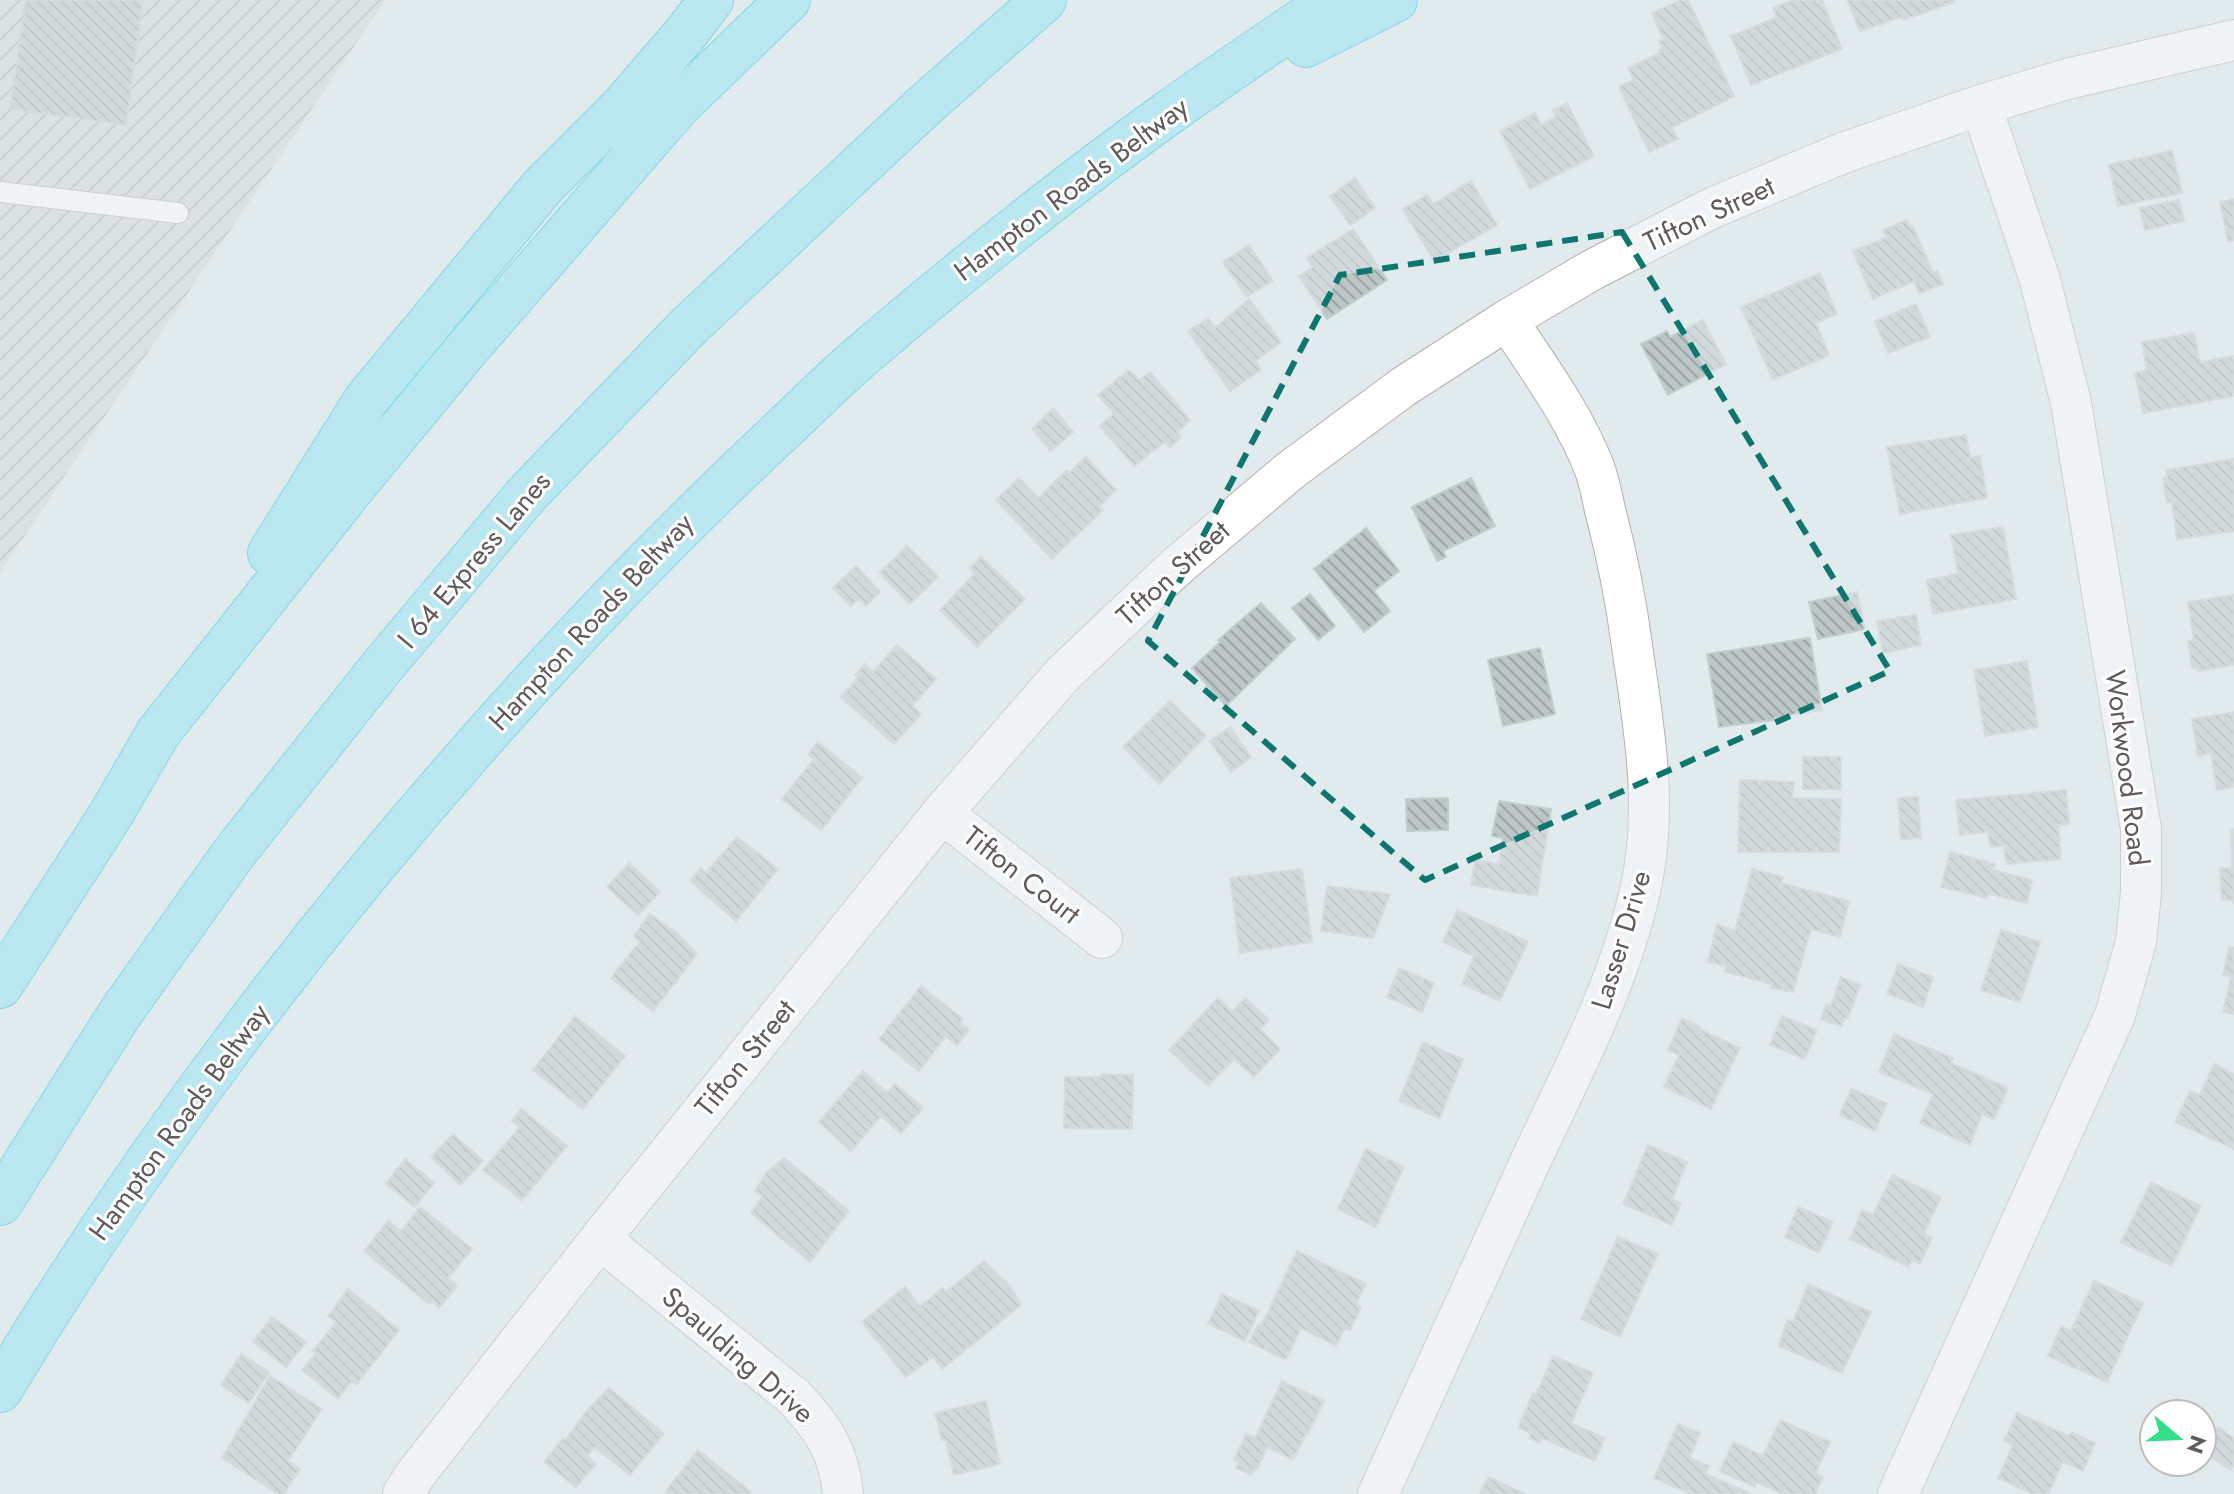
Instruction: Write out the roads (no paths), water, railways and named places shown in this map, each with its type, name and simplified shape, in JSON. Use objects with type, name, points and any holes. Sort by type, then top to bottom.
[{"type":"highway","points":[[0,986],[110,816],[158,733],[366,400],[543,186],[624,105],[711,0]]},
{"type":"highway","points":[[158,733],[466,350],[679,105],[788,0]]},
{"type":"highway","name":"I 64 Express Lanes","points":[[0,1203],[121,1012],[234,853],[381,668],[527,494],[689,326],[925,105],[1044,0]]},
{"type":"highway","name":"Hampton Roads Beltway","points":[[0,1390],[55,1298],[164,1137],[308,945],[443,780],[587,622],[706,501],[862,356],[994,246],[1164,116],[1333,0]]},
{"type":"highway","points":[[1164,116],[1395,0]]},
{"type":"street","name":"Tifton Street","points":[[403,1494],[600,1239],[942,813],[1063,674],[1175,568],[1291,470],[1403,387],[1507,320],[1592,270],[1712,208],[1843,153],[1981,105],[2067,79],[2234,40]]},
{"type":"street","name":"Workwood Road","points":[[1898,1494],[2115,1015],[2136,942],[2141,892],[2141,829],[2071,403],[2040,280],[1981,105]]},
{"type":"street","name":"Lasser Drive","points":[[1378,1494],[1614,981],[1640,891],[1648,843],[1649,770],[1631,635],[1617,555],[1595,469],[1569,416],[1507,320]]},
{"type":"street","name":"Tifton Court","points":[[942,813],[1102,938]]},
{"type":"street","name":"Spaulding Drive","points":[[600,1239],[794,1397],[818,1423],[832,1448],[841,1475],[843,1494]]},
{"type":"lane","points":[[0,192],[178,213]]}]
